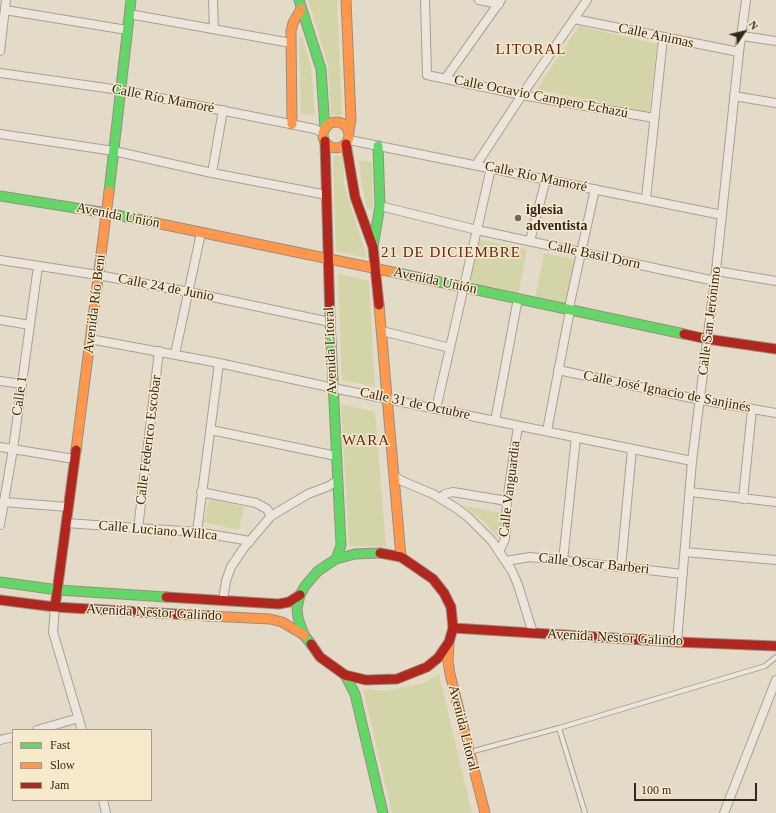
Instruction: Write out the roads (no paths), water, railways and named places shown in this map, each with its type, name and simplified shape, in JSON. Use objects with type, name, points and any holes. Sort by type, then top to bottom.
[{"type":"main road","name":"Avenida Río Beni","points":[[55,607],[114,152],[131,0]]},
{"type":"main road","points":[[346,0],[351,119],[348,138],[340,148],[335,149],[327,145],[324,135],[331,123],[335,122],[344,124],[348,138],[355,197],[373,247],[382,330],[401,557]]},
{"type":"main road","points":[[292,124],[291,31],[300,5]]},
{"type":"main road","name":"Avenida Litoral","points":[[300,5],[321,69],[327,195],[330,322],[341,545],[336,559]]},
{"type":"main road","points":[[373,247],[380,206],[378,146]]},
{"type":"main road","name":"Avenida Unión","points":[[0,196],[106,213],[518,298],[707,339],[776,349]]},
{"type":"main road","points":[[345,675],[366,680],[397,679],[427,666],[438,658],[449,642],[453,628],[453,611],[444,593],[433,579],[401,557],[380,553],[355,554],[336,559],[318,571],[305,586],[300,595],[297,608],[298,618],[304,635],[320,656],[345,675],[356,694],[383,813]]},
{"type":"main road","name":"Avenida Nestor Galindo","points":[[0,582],[58,590],[279,604],[289,602],[300,595]]},
{"type":"main road","name":"Avenida Nestor Galindo","points":[[0,600],[55,607],[270,619],[282,622],[304,635]]},
{"type":"main road","name":"Avenida Nestor Galindo","points":[[453,628],[677,642],[776,646]]},
{"type":"main road","name":"Avenida Litoral","points":[[449,642],[448,661],[450,674],[485,813]]},
{"type":"street","points":[[0,51],[6,0]]},
{"type":"street","points":[[213,0],[214,29]]},
{"type":"street","name":"Calle Octavio Campero Echazú","points":[[425,0],[427,75],[522,95],[654,118]]},
{"type":"street","points":[[479,0],[500,2]]},
{"type":"street","points":[[476,165],[587,0]]},
{"type":"street","name":"Calle San Jerónimo","points":[[677,642],[692,461],[701,400],[746,0]]},
{"type":"street","points":[[445,79],[500,2]]},
{"type":"street","points":[[5,10],[128,30]]},
{"type":"street","points":[[129,14],[291,42]]},
{"type":"street","name":"Calle Animas","points":[[574,19],[662,38],[739,52]]},
{"type":"street","points":[[742,36],[776,41]]},
{"type":"street","points":[[646,199],[662,38]]},
{"type":"street","name":"Calle Río Mamoré","points":[[0,73],[120,90],[315,129],[324,135]]},
{"type":"street","points":[[734,96],[776,103]]},
{"type":"street","points":[[212,173],[223,110]]},
{"type":"street","points":[[0,134],[114,152],[327,195]]},
{"type":"street","name":"Calle Río Mamoré","points":[[348,138],[378,146],[722,215]]},
{"type":"street","points":[[436,409],[491,168]]},
{"type":"street","points":[[530,242],[546,179]]},
{"type":"street","points":[[547,431],[570,310],[570,303],[595,189]]},
{"type":"street","name":"Calle Basil Dorn","points":[[380,206],[530,242],[714,281]]},
{"type":"street","points":[[175,354],[201,233]]},
{"type":"street","name":"Calle 24 de Junio","points":[[0,260],[98,275],[189,292],[330,322]]},
{"type":"street","name":"Calle 1","points":[[0,522],[13,449],[38,266]]},
{"type":"street","points":[[716,271],[776,281]]},
{"type":"street","points":[[495,421],[518,298]]},
{"type":"street","points":[[0,320],[30,325]]},
{"type":"street","points":[[382,330],[450,348]]},
{"type":"street","name":"Calle 31 de Octubre","points":[[90,339],[175,354],[333,388],[692,461]]},
{"type":"street","name":"Calle Federico Escobar","points":[[138,529],[159,352]]},
{"type":"street","points":[[197,532],[219,363]]},
{"type":"street","name":"Calle José Ignacio de Sanjinés","points":[[558,370],[701,400],[776,413]]},
{"type":"street","points":[[0,381],[22,384]]},
{"type":"street","points":[[743,499],[752,409]]},
{"type":"street","name":"Calle Vanguardia","points":[[499,552],[505,539],[508,500],[518,426]]},
{"type":"street","points":[[211,430],[336,456]]},
{"type":"street","points":[[563,561],[576,437]]},
{"type":"street","points":[[0,447],[74,459]]},
{"type":"street","points":[[621,567],[632,449]]},
{"type":"street","points":[[394,476],[402,482],[440,498],[468,517],[492,541],[506,561],[518,585],[533,633]]},
{"type":"street","points":[[223,600],[226,580],[231,567],[271,516],[308,494],[329,486],[338,480]]},
{"type":"street","points":[[201,492],[256,503],[267,509],[271,516]]},
{"type":"street","points":[[440,498],[445,494],[453,492],[508,500]]},
{"type":"street","points":[[690,492],[776,502]]},
{"type":"street","points":[[4,502],[68,507]]},
{"type":"street","name":"Calle Luciano Willca","points":[[66,523],[197,532],[250,541]]},
{"type":"street","points":[[685,552],[776,560]]},
{"type":"street","name":"Calle Oscar Barberi","points":[[506,561],[530,557],[683,574]]},
{"type":"street","points":[[55,607],[53,632],[82,729]]},
{"type":"street","points":[[724,813],[776,680]]},
{"type":"street","points":[[40,729],[79,718]]},
{"type":"street","points":[[0,740],[12,737]]},
{"type":"street","points":[[103,801],[106,813]]},
{"type":"lane","points":[[470,752],[559,728],[765,666],[776,657]]},
{"type":"lane","points":[[559,728],[585,813]]},
{"type":"place","name":"iglesia adventista","points":[[518,218]]},
{"type":"district","name":"LITORAL","points":[[531,50]]},
{"type":"district","name":"21 DE DICIEMBRE","points":[[451,253]]},
{"type":"district","name":"WARA","points":[[366,441]]}]
